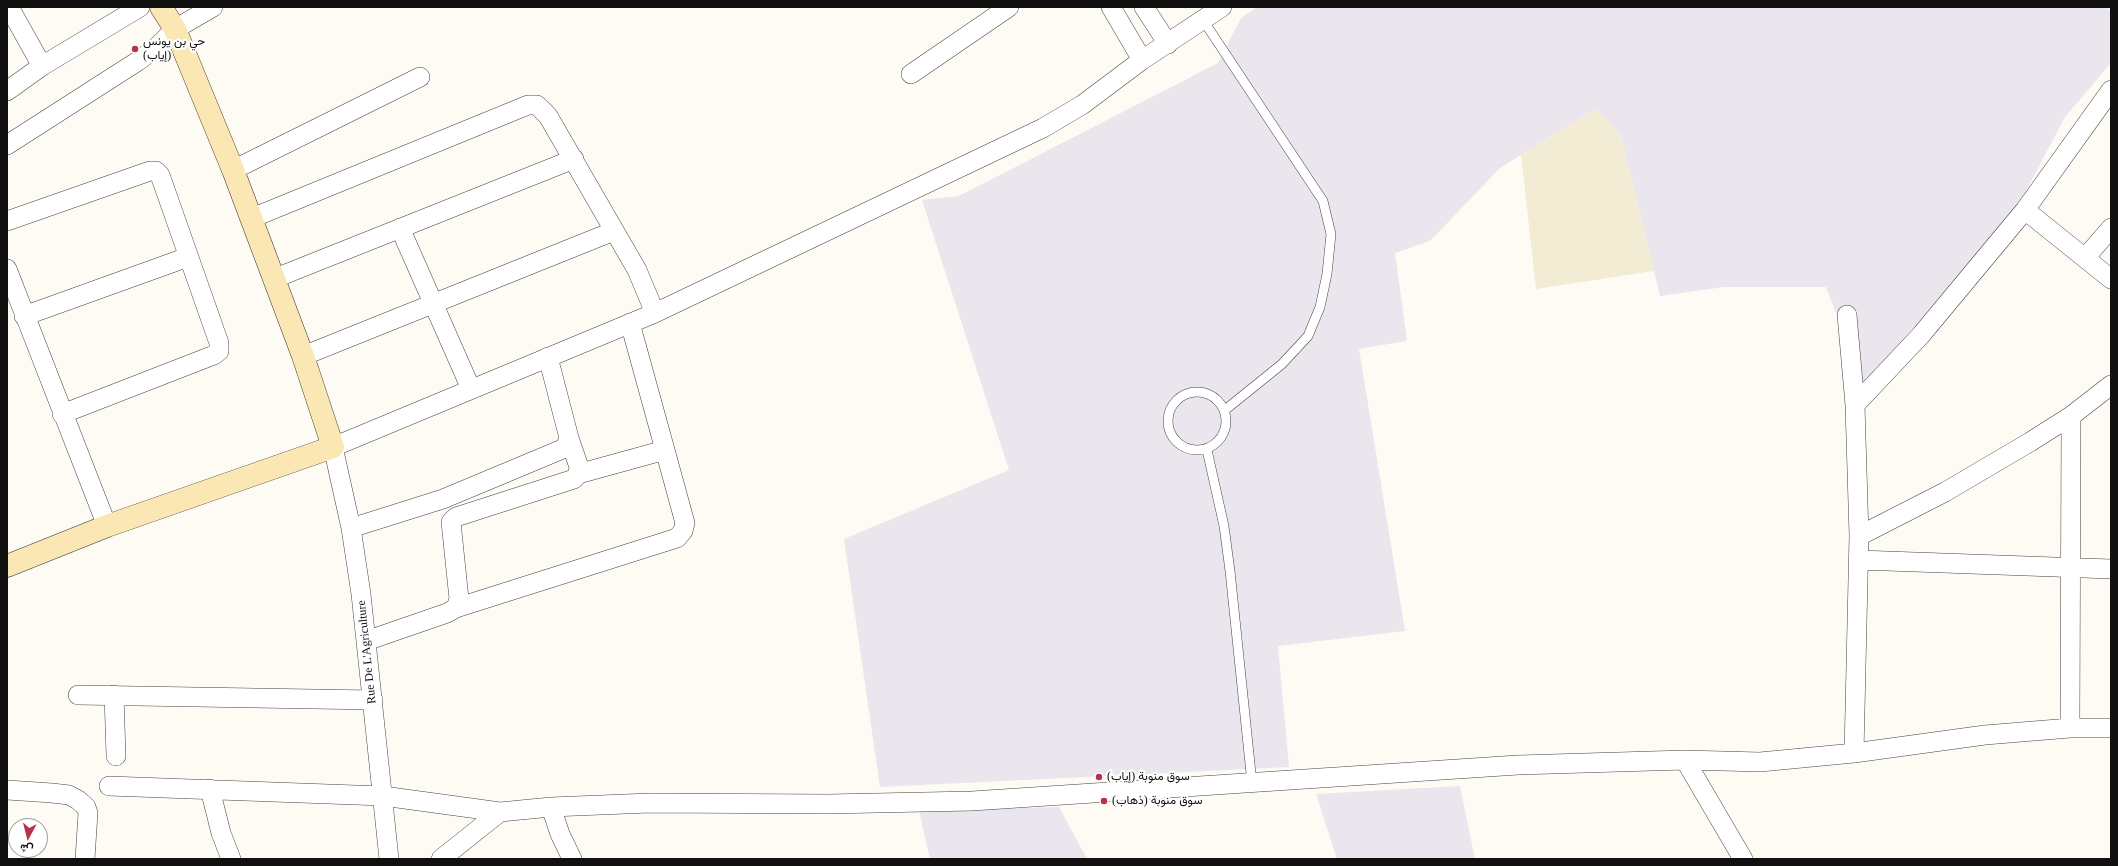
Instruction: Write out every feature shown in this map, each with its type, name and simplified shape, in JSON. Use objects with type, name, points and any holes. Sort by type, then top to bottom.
[{"type":"street","points":[[9,7],[42,66]]},
{"type":"street","points":[[7,91],[42,66],[140,7]]},
{"type":"street","points":[[8,142],[138,61],[157,47],[175,29],[213,7]]},
{"type":"street","points":[[911,74],[1009,7]]},
{"type":"street","points":[[1110,7],[1142,60]]},
{"type":"street","points":[[1144,7],[1168,44]]},
{"type":"street","points":[[7,566],[107,526],[333,447],[655,313],[1044,128],[1082,105],[1142,60],[1222,7]]},
{"type":"street","points":[[163,8],[175,29],[252,218],[273,279],[303,356],[333,447]]},
{"type":"street","points":[[233,170],[420,77]]},
{"type":"street","points":[[1855,405],[1921,335],[2025,210],[2111,90]]},
{"type":"street","points":[[252,218],[532,104],[537,105],[545,112],[574,159],[637,270],[655,313]]},
{"type":"street","points":[[273,279],[574,159]]},
{"type":"street","points":[[7,221],[150,171],[156,171],[160,174],[219,343],[219,351],[214,354],[62,414]]},
{"type":"street","points":[[2025,210],[2111,279]]},
{"type":"street","points":[[400,228],[470,389]]},
{"type":"street","points":[[2085,258],[2111,228]]},
{"type":"street","points":[[303,356],[614,231]]},
{"type":"street","points":[[24,316],[188,257]]},
{"type":"street","points":[[7,269],[62,414],[107,526]]},
{"type":"street","points":[[1847,315],[1855,405],[1859,536],[1854,753]]},
{"type":"street","points":[[366,641],[447,613],[456,608],[677,538],[683,531],[685,523],[630,323]]},
{"type":"street","points":[[451,522],[456,517],[574,479],[578,474],[579,467],[569,438],[548,357]]},
{"type":"street","points":[[1859,536],[1945,492],[2071,416],[2111,386]]},
{"type":"street","points":[[2070,728],[2071,416]]},
{"type":"street","points":[[351,528],[443,499],[557,452],[564,448],[569,438]]},
{"type":"street","name":"Rue De L'Agriculture","points":[[333,447],[351,528],[373,700],[389,859]]},
{"type":"street","points":[[578,474],[665,450]]},
{"type":"street","points":[[443,499],[451,522],[459,599],[456,608]]},
{"type":"street","points":[[1859,560],[2111,569]]},
{"type":"street","points":[[78,695],[373,700]]},
{"type":"street","points":[[114,695],[116,756]]},
{"type":"street","points":[[109,786],[383,796],[500,812],[552,807],[650,803],[828,804],[972,801],[1518,765],[1685,760],[1760,762],[1854,753],[1985,735],[2070,728],[2111,728]]},
{"type":"street","points":[[1685,760],[1743,859]]},
{"type":"street","points":[[210,789],[221,833],[231,859]]},
{"type":"street","points":[[7,790],[52,792],[69,795],[86,807],[88,813],[85,859]]},
{"type":"street","points":[[552,807],[560,834],[572,859]]},
{"type":"street","points":[[441,859],[500,812]]},
{"type":"lane","points":[[1203,20],[1323,201],[1331,234],[1327,274],[1320,307],[1308,336],[1282,364],[1225,410]]},
{"type":"lane","points":[[1196,391],[1214,396],[1225,410],[1226,429],[1216,444],[1207,450],[1194,451],[1181,445],[1170,431],[1169,413],[1179,398],[1196,391]]},
{"type":"lane","points":[[1207,450],[1224,526],[1252,783]]},
{"type":"shaded area","points":[[1257,7],[2106,7],[2111,11],[2111,63],[2065,117],[2019,204],[1864,385],[1826,287],[1724,287],[1660,296],[1621,136],[1596,109],[1500,168],[1430,241],[1395,253],[1407,341],[1359,349],[1405,631],[1278,646],[1289,767],[880,787],[844,539],[1009,470],[922,200],[959,196],[1218,63],[1241,18]]},
{"type":"shaded area","points":[[1596,109],[1621,136],[1654,271],[1536,289],[1521,155]]},
{"type":"shaded area","points":[[1460,786],[1475,859],[1337,859],[1316,794]]},
{"type":"shaded area","points":[[1059,807],[1087,859],[930,859],[919,811]]},
{"type":"place","name":"حي بن يونس (إياب)","points":[[135,49]]},
{"type":"place","name":"سوق منوبة (إياب)","points":[[1099,777]]},
{"type":"place","name":"سوق منوبة (ذهاب)","points":[[1104,801]]}]
